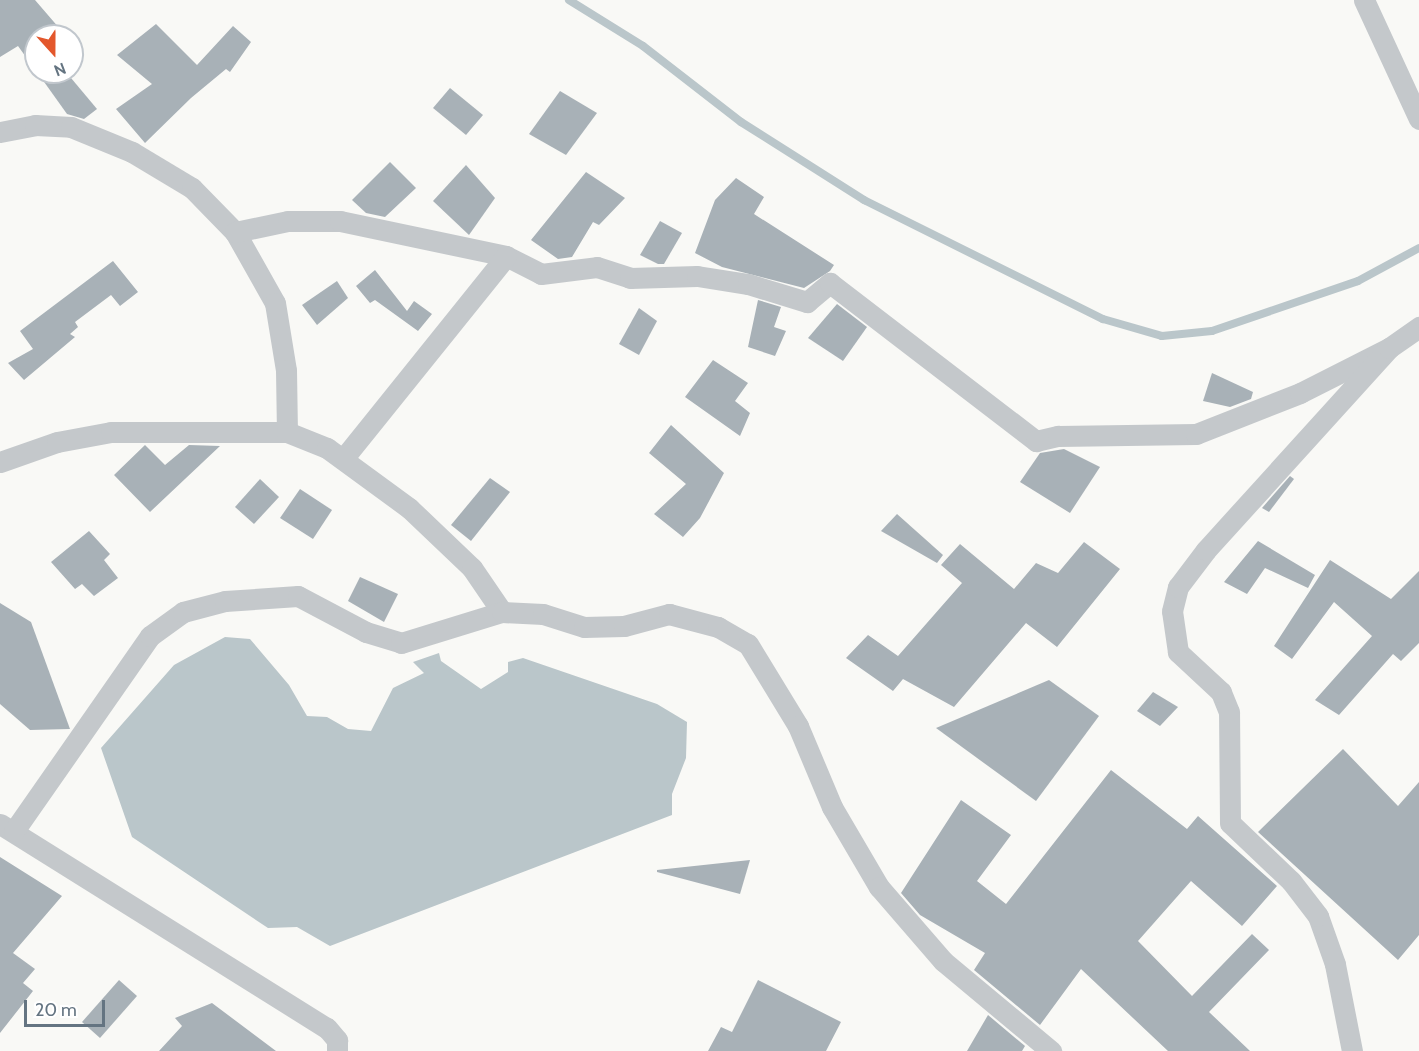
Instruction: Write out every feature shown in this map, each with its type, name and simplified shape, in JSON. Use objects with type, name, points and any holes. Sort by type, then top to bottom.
[{"type":"street","points":[[1364,0],[1419,119]]},
{"type":"street","points":[[0,132],[35,125],[71,127],[132,152],[192,188],[236,232],[275,303],[286,370],[287,432]]},
{"type":"street","points":[[236,232],[288,221],[340,221],[506,256],[541,274],[597,267],[630,278],[698,276],[807,302],[830,283],[1036,441],[1058,436],[1196,434],[1300,393],[1389,348],[1419,327]]},
{"type":"street","points":[[343,459],[506,256]]},
{"type":"street","points":[[1352,1051],[1335,964],[1318,916],[1291,881],[1230,823],[1229,711],[1221,692],[1178,652],[1172,611],[1178,587],[1206,550],[1389,348]]},
{"type":"street","points":[[0,462],[57,442],[111,432],[287,432],[343,459],[446,540],[472,568],[502,612]]},
{"type":"street","points":[[337,1051],[336,1040],[327,1028],[7,827],[150,636],[183,612],[225,601],[298,596],[366,632],[401,643],[502,612],[543,614],[584,627],[624,626],[669,614],[718,627],[748,644],[798,726],[832,807],[879,887],[943,961],[1051,1051]]},
{"type":"shaded area","points":[[225,637],[250,639],[289,685],[307,716],[327,717],[348,729],[371,731],[393,688],[424,673],[413,662],[439,653],[441,661],[481,689],[508,672],[508,662],[523,658],[657,704],[687,722],[686,758],[672,794],[672,815],[330,946],[297,927],[268,928],[132,837],[101,748],[174,665]]},
{"type":"building","points":[[0,0],[35,0],[56,24],[24,24],[24,54],[18,46],[0,57]]},
{"type":"building","points":[[156,24],[197,65],[233,26],[251,42],[230,72],[226,69],[191,98],[145,143],[116,109],[152,84],[117,55]]},
{"type":"building","points":[[46,84],[76,84],[97,109],[84,119],[67,114]]},
{"type":"building","points":[[450,88],[483,115],[466,135],[433,108]]},
{"type":"building","points":[[560,91],[597,113],[566,155],[529,134]]},
{"type":"building","points":[[390,162],[416,188],[385,217],[366,213],[352,200]]},
{"type":"building","points":[[466,165],[495,198],[469,235],[433,201]]},
{"type":"building","points":[[586,172],[625,198],[599,225],[593,222],[572,257],[558,259],[531,240]]},
{"type":"building","points":[[736,178],[764,197],[754,214],[834,265],[830,271],[804,288],[722,267],[695,253],[715,200]]},
{"type":"building","points":[[660,221],[682,233],[664,264],[658,264],[640,255]]},
{"type":"building","points":[[113,261],[138,292],[120,306],[111,295],[75,322],[78,327],[70,334],[75,337],[24,380],[8,363],[33,349],[20,331]]},
{"type":"building","points":[[375,270],[407,311],[414,301],[432,314],[418,331],[375,300],[370,303],[356,286]]},
{"type":"building","points":[[337,281],[348,298],[317,325],[302,305]]},
{"type":"building","points":[[758,300],[781,307],[774,327],[786,331],[775,356],[748,347]]},
{"type":"building","points":[[837,304],[867,327],[843,361],[808,338]]},
{"type":"building","points":[[639,308],[657,321],[639,355],[619,344]]},
{"type":"building","points":[[713,360],[748,383],[735,401],[750,413],[740,436],[685,397]]},
{"type":"building","points":[[1212,373],[1253,392],[1251,399],[1230,407],[1203,401]]},
{"type":"building","points":[[671,425],[724,473],[700,518],[683,537],[654,514],[686,484],[649,453]]},
{"type":"building","points":[[145,445],[165,465],[189,445],[220,446],[150,512],[114,475]]},
{"type":"building","points":[[1064,449],[1100,467],[1070,513],[1020,482],[1040,453]]},
{"type":"building","points":[[1290,476],[1294,479],[1269,512],[1262,508]]},
{"type":"building","points":[[490,478],[510,492],[471,541],[451,525]]},
{"type":"building","points":[[260,479],[279,497],[254,524],[235,507]]},
{"type":"building","points":[[300,489],[332,510],[313,539],[280,518]]},
{"type":"building","points":[[897,514],[943,555],[937,563],[881,531]]},
{"type":"building","points":[[89,531],[110,554],[104,560],[118,578],[94,596],[82,584],[75,589],[51,562]]},
{"type":"building","points":[[1258,541],[1315,575],[1308,588],[1265,568],[1247,594],[1224,582]]},
{"type":"building","points":[[1084,542],[1120,569],[1057,647],[1026,623],[954,707],[903,679],[893,691],[846,658],[868,635],[898,656],[962,583],[941,565],[960,544],[1014,589],[1036,563],[1058,573]]},
{"type":"building","points":[[1330,560],[1391,599],[1419,571],[1419,643],[1401,661],[1393,654],[1339,715],[1315,700],[1372,636],[1334,602],[1292,659],[1274,646]]},
{"type":"building","points":[[360,577],[398,594],[384,622],[348,601]]},
{"type":"building","points":[[0,603],[31,622],[70,729],[30,730],[0,704]]},
{"type":"building","points":[[1049,680],[1099,716],[1036,801],[936,728]]},
{"type":"building","points":[[1153,692],[1178,707],[1160,726],[1137,711]]},
{"type":"building","points":[[1343,749],[1398,806],[1419,782],[1419,935],[1398,960],[1258,832]]},
{"type":"building","points":[[1111,770],[1187,829],[1198,816],[1277,886],[1242,926],[1191,881],[1138,941],[1192,996],[1252,934],[1269,950],[1209,1012],[1250,1051],[1168,1051],[1081,969],[1040,1025],[974,970],[985,953],[920,915],[901,893],[961,800],[1011,835],[977,881],[1006,904]]},
{"type":"building","points":[[0,857],[62,896],[13,953],[35,969],[23,983],[33,991],[0,1033]]},
{"type":"building","points":[[750,860],[740,894],[657,872],[657,870]]},
{"type":"building","points":[[119,980],[137,996],[100,1038],[82,1022]]},
{"type":"building","points":[[758,980],[841,1022],[826,1051],[708,1051],[721,1027],[732,1032]]},
{"type":"building","points":[[212,1003],[276,1051],[159,1051],[182,1026],[175,1018]]},
{"type":"building","points":[[988,1015],[1025,1046],[1022,1051],[967,1051]]},
{"type":"waterway","points":[[569,0],[643,46],[741,122],[864,200],[1103,319],[1162,336],[1212,331],[1358,281],[1419,248]]}]
